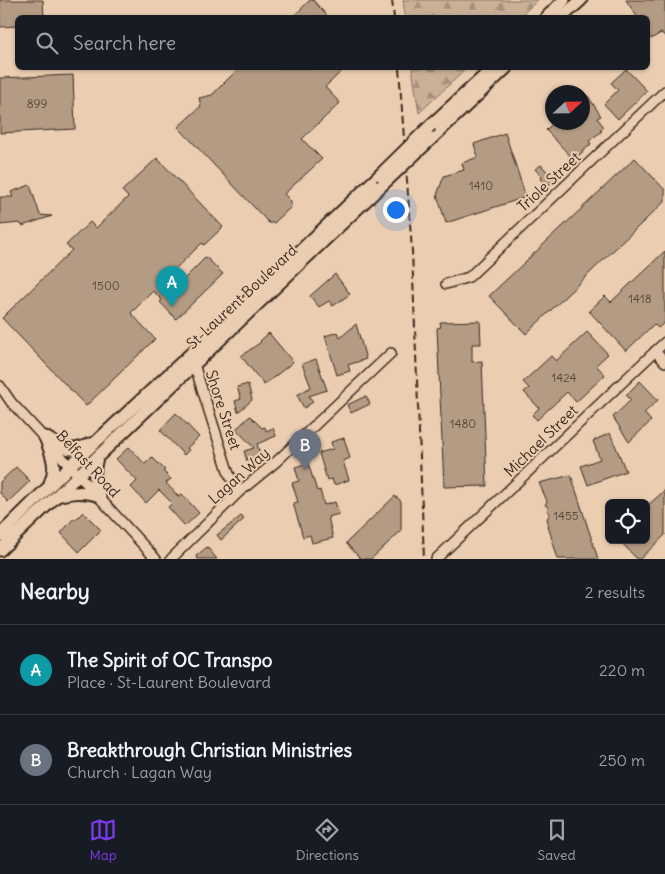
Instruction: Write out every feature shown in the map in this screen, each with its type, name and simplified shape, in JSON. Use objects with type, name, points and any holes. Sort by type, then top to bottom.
[{"type":"main road","points":[[549,15],[564,0]]},
{"type":"main road","points":[[564,15],[581,0]]},
{"type":"main road","name":"St-Laurent Boulevard","points":[[0,550],[194,364],[380,180],[431,125],[491,70]]},
{"type":"main road","name":"St-Laurent Boulevard","points":[[0,535],[71,465],[238,310],[380,180],[432,138],[504,70]]},
{"type":"main road","points":[[45,437],[63,448],[72,450],[99,440]]},
{"type":"main road","points":[[45,437],[55,467],[54,476],[48,487]]},
{"type":"main road","points":[[97,456],[94,473],[100,496]]},
{"type":"main road","points":[[55,497],[78,492],[89,492],[100,496]]},
{"type":"street","name":"Triole Street","points":[[446,284],[469,277],[665,91]]},
{"type":"street","name":"Michael Street","points":[[436,559],[665,342]]},
{"type":"street","points":[[655,352],[665,362]]},
{"type":"street","name":"Lagan Way","points":[[171,559],[239,492],[277,461],[391,353]]},
{"type":"street","name":"Shore Street","points":[[194,364],[229,474],[239,492]]},
{"type":"street","name":"Belfast Road","points":[[0,386],[11,402],[100,496],[156,559]]},
{"type":"green space","points":[[403,0],[538,0],[521,15],[405,15]]},
{"type":"green space","points":[[412,70],[465,70],[419,113]]},
{"type":"building","points":[[0,0],[43,0],[44,15],[15,15],[15,26],[0,27]]},
{"type":"building","points":[[310,0],[313,0],[326,15],[295,15]]},
{"type":"building","points":[[626,0],[665,0],[665,36],[661,33],[651,39],[650,15],[636,15]]},
{"type":"building","points":[[237,70],[343,70],[325,87],[340,103],[302,139],[322,159],[284,194],[291,201],[291,207],[274,223],[269,223],[178,127],[201,106],[199,98],[212,95]]},
{"type":"building","points":[[627,70],[647,91],[618,119],[604,104],[618,90],[611,83]]},
{"type":"building","points":[[73,75],[75,129],[0,133],[0,78]]},
{"type":"building","points":[[590,99],[601,116],[597,118],[604,127],[600,130],[602,131],[589,141],[591,144],[574,160],[546,130],[590,130]]},
{"type":"building","points":[[505,133],[526,197],[446,223],[437,195],[444,176],[464,170],[462,163],[478,157],[474,144]]},
{"type":"building","points":[[157,158],[223,227],[204,245],[202,243],[173,271],[182,281],[206,257],[223,274],[176,319],[160,302],[162,300],[153,291],[131,313],[155,339],[86,406],[2,318],[72,250],[66,245],[90,222],[96,228],[128,197],[122,191]]},
{"type":"building","points":[[635,158],[665,190],[665,201],[526,334],[489,296]]},
{"type":"building","points":[[541,165],[555,180],[548,186],[540,179],[542,177],[535,169]]},
{"type":"building","points":[[30,185],[40,215],[52,216],[22,226],[20,223],[0,225],[0,197],[13,197],[11,192]]},
{"type":"building","points":[[665,251],[665,322],[658,328],[654,324],[626,351],[589,311],[605,296],[611,302]]},
{"type":"building","points":[[335,274],[350,294],[333,306],[329,301],[319,307],[310,296]]},
{"type":"building","points":[[480,321],[481,344],[472,344],[472,362],[482,361],[487,486],[444,487],[437,328],[441,327],[440,322]]},
{"type":"building","points":[[356,324],[366,359],[348,365],[350,371],[337,375],[325,336],[338,332],[340,338]]},
{"type":"building","points":[[587,332],[608,354],[596,365],[605,375],[576,402],[567,392],[537,420],[532,415],[539,408],[524,392],[529,388],[523,382],[551,356],[556,361]]},
{"type":"building","points":[[269,333],[293,362],[264,385],[241,356],[261,342]]},
{"type":"building","points":[[316,359],[327,390],[309,396],[313,402],[304,408],[297,395],[311,387],[302,364]]},
{"type":"building","points":[[640,381],[658,400],[644,413],[651,421],[629,442],[613,417],[631,400],[626,395]]},
{"type":"building","points":[[248,384],[252,400],[238,412],[235,401],[241,399],[237,387]]},
{"type":"building","points":[[366,396],[370,404],[351,413],[347,405]]},
{"type":"building","points":[[176,413],[199,437],[187,448],[189,450],[184,455],[160,430]]},
{"type":"building","points":[[250,416],[262,428],[265,427],[266,431],[273,428],[276,436],[257,444],[261,457],[247,461],[244,451],[254,448],[236,429]]},
{"type":"building","points":[[610,433],[626,471],[588,485],[581,466],[600,459],[593,441]]},
{"type":"building","points":[[344,438],[350,458],[343,461],[349,480],[334,485],[332,479],[327,480],[319,453],[333,449],[331,442]]},
{"type":"building","points":[[129,447],[145,464],[152,457],[171,479],[166,483],[179,497],[182,494],[199,513],[185,526],[168,507],[172,503],[159,490],[146,503],[131,487],[137,481],[116,459]]},
{"type":"building","points":[[308,463],[317,491],[320,490],[324,505],[335,502],[339,514],[328,517],[333,538],[312,543],[310,535],[303,537],[293,503],[298,502],[292,483],[299,481],[295,467]]},
{"type":"building","points":[[16,467],[30,481],[8,502],[0,493],[0,482]]},
{"type":"building","points":[[571,475],[598,559],[558,559],[548,526],[547,519],[550,513],[545,505],[547,501],[539,483]]},
{"type":"building","points":[[665,490],[665,535],[640,559],[637,559],[623,544],[650,544],[650,503]]},
{"type":"building","points":[[395,496],[401,501],[401,531],[371,559],[361,559],[346,543]]},
{"type":"building","points":[[83,512],[101,530],[79,552],[61,533],[74,518],[75,520]]},
{"type":"building","points":[[241,516],[244,519],[221,540],[217,535]]},
{"type":"building","points":[[207,547],[217,559],[198,559],[196,556]]},
{"type":"railway","points":[[392,0],[394,15]]},
{"type":"railway","points":[[399,70],[412,251],[424,559]]},
{"type":"place","name":"The Spirit of OC Transpo","points":[[172,307]]},
{"type":"place","name":"Breakthrough Christian Ministries","points":[[305,470]]}]
